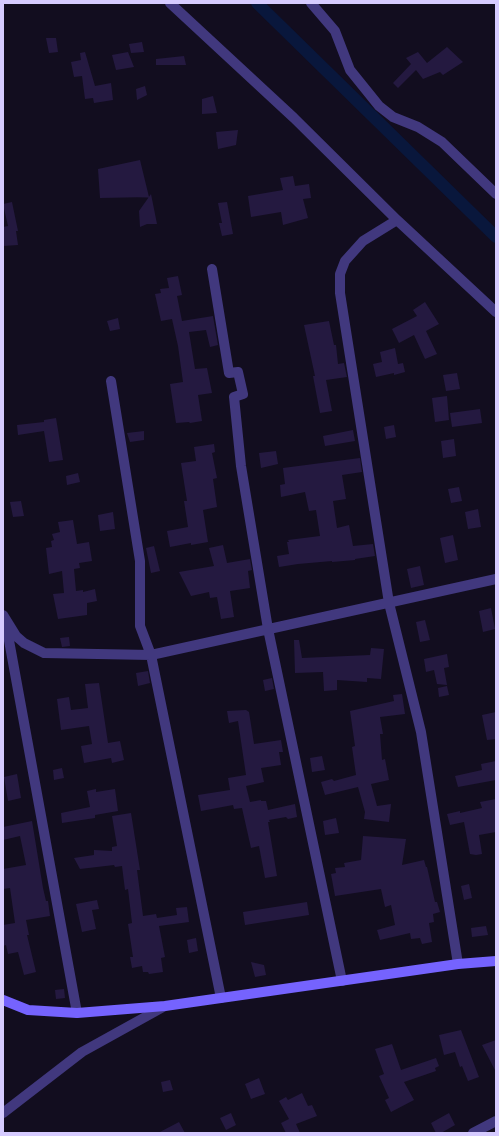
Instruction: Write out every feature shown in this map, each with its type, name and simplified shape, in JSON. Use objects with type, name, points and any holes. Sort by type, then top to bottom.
[{"type":"main road","points":[[3,1000],[28,1010],[77,1013],[165,1006],[458,964],[496,961]]},
{"type":"street","points":[[170,3],[294,118],[397,220],[496,312]]},
{"type":"street","points":[[311,3],[335,31],[350,70],[379,106],[393,117],[418,127],[442,142],[496,194]]},
{"type":"street","points":[[397,220],[363,241],[345,261],[340,274],[340,293],[389,603],[421,732],[458,964]]},
{"type":"street","points":[[212,268],[229,373],[238,372],[243,394],[234,397],[241,466],[268,629],[342,981]]},
{"type":"street","points":[[111,381],[140,561],[140,626],[151,655],[221,998]]},
{"type":"street","points":[[4,617],[16,636],[24,643],[44,653],[151,655],[496,580]]},
{"type":"street","points":[[4,617],[77,1013]]},
{"type":"street","points":[[3,1113],[82,1052],[165,1006]]},
{"type":"street","points":[[473,1133],[496,1121]]},
{"type":"building","points":[[46,38],[56,38],[58,52],[49,53]]},
{"type":"building","points":[[142,42],[144,52],[131,53],[129,44]]},
{"type":"building","points":[[447,47],[463,62],[443,75],[440,72],[423,79],[416,70],[398,88],[393,83],[411,64],[406,58],[418,52],[427,63]]},
{"type":"building","points":[[85,52],[95,86],[111,83],[113,100],[94,103],[93,98],[85,99],[82,76],[74,77],[71,62],[81,60],[80,53]]},
{"type":"building","points":[[128,52],[134,67],[116,70],[112,55]]},
{"type":"building","points":[[184,56],[186,65],[156,65],[156,59]]},
{"type":"building","points":[[145,86],[147,95],[137,100],[136,89]]},
{"type":"building","points":[[213,96],[217,113],[202,114],[202,99]]},
{"type":"building","points":[[238,130],[236,145],[218,149],[216,132]]},
{"type":"building","points":[[140,160],[149,197],[100,198],[98,169]]},
{"type":"building","points":[[293,176],[295,186],[309,184],[311,198],[303,199],[308,218],[283,225],[281,212],[251,217],[248,196],[283,190],[280,178]]},
{"type":"building","points":[[151,194],[157,224],[147,224],[140,227],[139,211]]},
{"type":"building","points":[[12,202],[18,231],[16,231],[18,245],[3,246],[3,227],[8,226],[3,204]]},
{"type":"building","points":[[227,202],[233,234],[222,236],[219,223],[222,223],[218,203]]},
{"type":"building","points":[[178,276],[182,295],[177,296],[182,321],[213,316],[218,345],[210,347],[206,330],[189,332],[195,369],[207,368],[212,393],[198,395],[202,421],[190,423],[176,423],[170,384],[183,382],[178,346],[172,319],[161,321],[155,294],[161,293],[160,289],[169,288],[167,278]]},
{"type":"building","points":[[425,302],[439,324],[426,331],[437,354],[425,359],[414,335],[399,343],[392,329],[417,316],[413,310]]},
{"type":"building","points":[[118,318],[120,329],[110,331],[107,321]]},
{"type":"building","points":[[329,321],[334,345],[336,345],[338,364],[344,363],[347,377],[326,380],[332,411],[320,413],[313,376],[315,376],[304,325]]},
{"type":"building","points":[[395,348],[398,364],[403,363],[405,372],[376,377],[373,364],[382,362],[380,352]]},
{"type":"building","points":[[457,373],[460,389],[446,391],[443,375]]},
{"type":"building","points":[[447,396],[449,420],[435,422],[432,398]]},
{"type":"building","points":[[480,409],[482,423],[452,427],[450,413]]},
{"type":"building","points":[[56,418],[63,460],[49,462],[44,431],[18,435],[17,425],[44,422],[44,420]]},
{"type":"building","points":[[394,425],[396,437],[386,439],[384,427]]},
{"type":"building","points":[[353,430],[355,441],[325,446],[323,436]]},
{"type":"building","points":[[144,431],[144,440],[130,442],[127,433]]},
{"type":"building","points":[[454,439],[456,456],[443,458],[441,441]]},
{"type":"building","points":[[214,444],[215,452],[212,453],[217,478],[213,479],[217,507],[203,510],[208,542],[191,545],[191,543],[170,547],[167,531],[188,527],[184,501],[187,501],[181,463],[196,461],[194,447]]},
{"type":"building","points":[[276,451],[278,464],[261,468],[259,453]]},
{"type":"building","points":[[360,458],[362,472],[342,475],[346,499],[333,501],[337,528],[349,525],[353,546],[373,544],[375,556],[355,560],[298,564],[279,567],[277,556],[289,554],[288,540],[320,536],[316,510],[309,511],[305,492],[281,497],[280,485],[285,484],[283,468]]},
{"type":"building","points":[[78,473],[80,482],[67,485],[66,476]]},
{"type":"building","points":[[459,487],[462,501],[451,503],[448,489]]},
{"type":"building","points":[[21,501],[24,516],[13,517],[10,502]]},
{"type":"building","points":[[478,509],[481,527],[468,529],[465,512]]},
{"type":"building","points":[[113,512],[115,529],[100,531],[98,515]]},
{"type":"building","points":[[73,520],[77,544],[89,542],[92,561],[79,563],[80,568],[74,569],[76,591],[83,590],[83,592],[95,589],[97,601],[87,603],[87,615],[58,619],[53,594],[64,593],[62,571],[49,574],[46,548],[52,547],[51,541],[54,540],[52,534],[60,532],[58,522]]},
{"type":"building","points":[[453,535],[458,560],[445,563],[440,538]]},
{"type":"building","points":[[223,545],[227,563],[250,559],[252,570],[248,571],[250,588],[230,591],[234,617],[221,619],[217,597],[210,598],[209,592],[191,596],[179,572],[214,566],[209,548]]},
{"type":"building","points":[[154,546],[160,571],[151,573],[146,548]]},
{"type":"building","points":[[420,566],[424,585],[411,588],[407,569]]},
{"type":"building","points":[[491,608],[495,629],[483,632],[479,611]]},
{"type":"building","points":[[425,620],[430,640],[420,642],[416,622]]},
{"type":"building","points":[[69,637],[70,646],[62,647],[60,638]]},
{"type":"building","points":[[294,640],[299,640],[302,658],[370,655],[371,648],[384,649],[381,679],[367,678],[367,682],[337,680],[337,690],[324,691],[323,672],[295,673]]},
{"type":"building","points":[[447,654],[449,667],[444,668],[447,685],[437,684],[434,670],[426,672],[424,659]]},
{"type":"building","points":[[148,671],[150,683],[138,686],[136,673]]},
{"type":"building","points":[[272,678],[274,689],[265,691],[263,680]]},
{"type":"building","points":[[99,683],[108,743],[120,741],[124,760],[112,763],[111,758],[84,763],[81,746],[92,744],[89,726],[61,730],[57,699],[69,697],[71,710],[88,708],[85,684]]},
{"type":"building","points":[[447,686],[449,695],[439,697],[438,688]]},
{"type":"building","points":[[402,694],[405,714],[380,717],[383,734],[380,734],[382,760],[385,759],[389,780],[371,784],[377,806],[391,804],[389,822],[364,819],[365,812],[358,787],[325,795],[321,782],[332,779],[334,781],[356,775],[352,747],[355,746],[350,711],[394,701],[393,695]]},
{"type":"building","points":[[246,710],[249,712],[254,744],[281,740],[283,752],[279,752],[281,765],[261,768],[264,782],[246,786],[250,802],[261,800],[266,801],[268,810],[295,804],[297,817],[269,820],[270,822],[268,822],[277,876],[265,878],[259,846],[251,848],[242,808],[234,809],[233,805],[201,811],[198,795],[230,790],[228,778],[246,775],[238,721],[229,723],[227,711]]},
{"type":"building","points":[[496,712],[496,739],[487,740],[482,715]]},
{"type":"building","points":[[322,756],[325,770],[312,772],[310,758]]},
{"type":"building","points":[[496,761],[496,780],[458,787],[455,776],[482,770],[481,764]]},
{"type":"building","points":[[62,768],[64,778],[54,780],[53,770]]},
{"type":"building","points":[[17,774],[21,798],[8,801],[4,777]]},
{"type":"building","points":[[96,789],[96,792],[115,789],[118,811],[95,815],[95,818],[62,823],[61,813],[90,807],[87,791]]},
{"type":"building","points":[[496,799],[496,832],[479,835],[482,854],[470,854],[464,822],[450,825],[447,814],[460,811],[460,813],[482,808],[480,802]]},
{"type":"building","points":[[131,813],[140,870],[137,870],[143,916],[156,914],[157,918],[177,915],[176,908],[187,907],[189,922],[159,926],[165,957],[161,958],[163,972],[149,974],[148,972],[143,972],[142,966],[132,968],[130,957],[133,957],[128,924],[132,923],[128,889],[125,890],[122,866],[115,867],[114,865],[80,869],[74,858],[94,855],[94,850],[112,851],[112,847],[117,846],[112,816]]},
{"type":"building","points":[[336,818],[339,833],[325,835],[323,821]]},
{"type":"building","points":[[32,821],[43,888],[46,901],[48,901],[50,916],[26,920],[29,935],[27,935],[36,972],[24,975],[18,952],[8,954],[6,945],[3,946],[3,925],[15,923],[10,888],[3,889],[3,869],[26,865],[20,836],[3,840],[3,827]]},
{"type":"building","points":[[363,836],[406,839],[402,865],[424,860],[435,902],[437,902],[440,912],[433,914],[434,922],[429,923],[432,942],[422,944],[420,938],[411,939],[410,933],[380,940],[377,930],[395,925],[391,905],[385,907],[381,889],[335,896],[331,874],[336,873],[335,868],[345,867],[344,863],[361,860]]},
{"type":"building","points":[[469,884],[472,898],[464,900],[461,886]]},
{"type":"building","points":[[97,900],[99,909],[92,910],[96,929],[82,932],[76,904]]},
{"type":"building","points":[[307,902],[309,915],[245,925],[243,912]]},
{"type":"building","points":[[486,926],[488,935],[472,937],[471,928]]},
{"type":"building","points":[[196,938],[198,951],[189,953],[187,940]]},
{"type":"building","points":[[251,962],[264,965],[266,975],[255,977]]},
{"type":"building","points":[[64,989],[65,998],[56,999],[55,990]]},
{"type":"building","points":[[461,1030],[479,1077],[468,1081],[462,1066],[460,1067],[455,1052],[444,1055],[439,1035]]},
{"type":"building","points":[[496,1040],[496,1072],[482,1045]]},
{"type":"building","points":[[392,1044],[401,1070],[436,1058],[439,1066],[435,1068],[436,1071],[404,1082],[414,1100],[391,1112],[385,1100],[389,1098],[379,1076],[384,1074],[375,1049]]},
{"type":"building","points":[[259,1078],[265,1094],[251,1099],[245,1084]]},
{"type":"building","points":[[170,1080],[173,1090],[163,1092],[161,1082]]},
{"type":"building","points":[[302,1093],[308,1106],[312,1105],[317,1116],[296,1124],[300,1133],[286,1133],[281,1123],[289,1119],[279,1101],[286,1097],[288,1100]]},
{"type":"building","points":[[231,1113],[236,1125],[226,1130],[220,1118]]},
{"type":"building","points":[[449,1113],[455,1125],[441,1133],[436,1133],[431,1123]]},
{"type":"building","points":[[179,1122],[185,1133],[158,1133]]},
{"type":"waterway","points":[[257,3],[496,237]]}]
